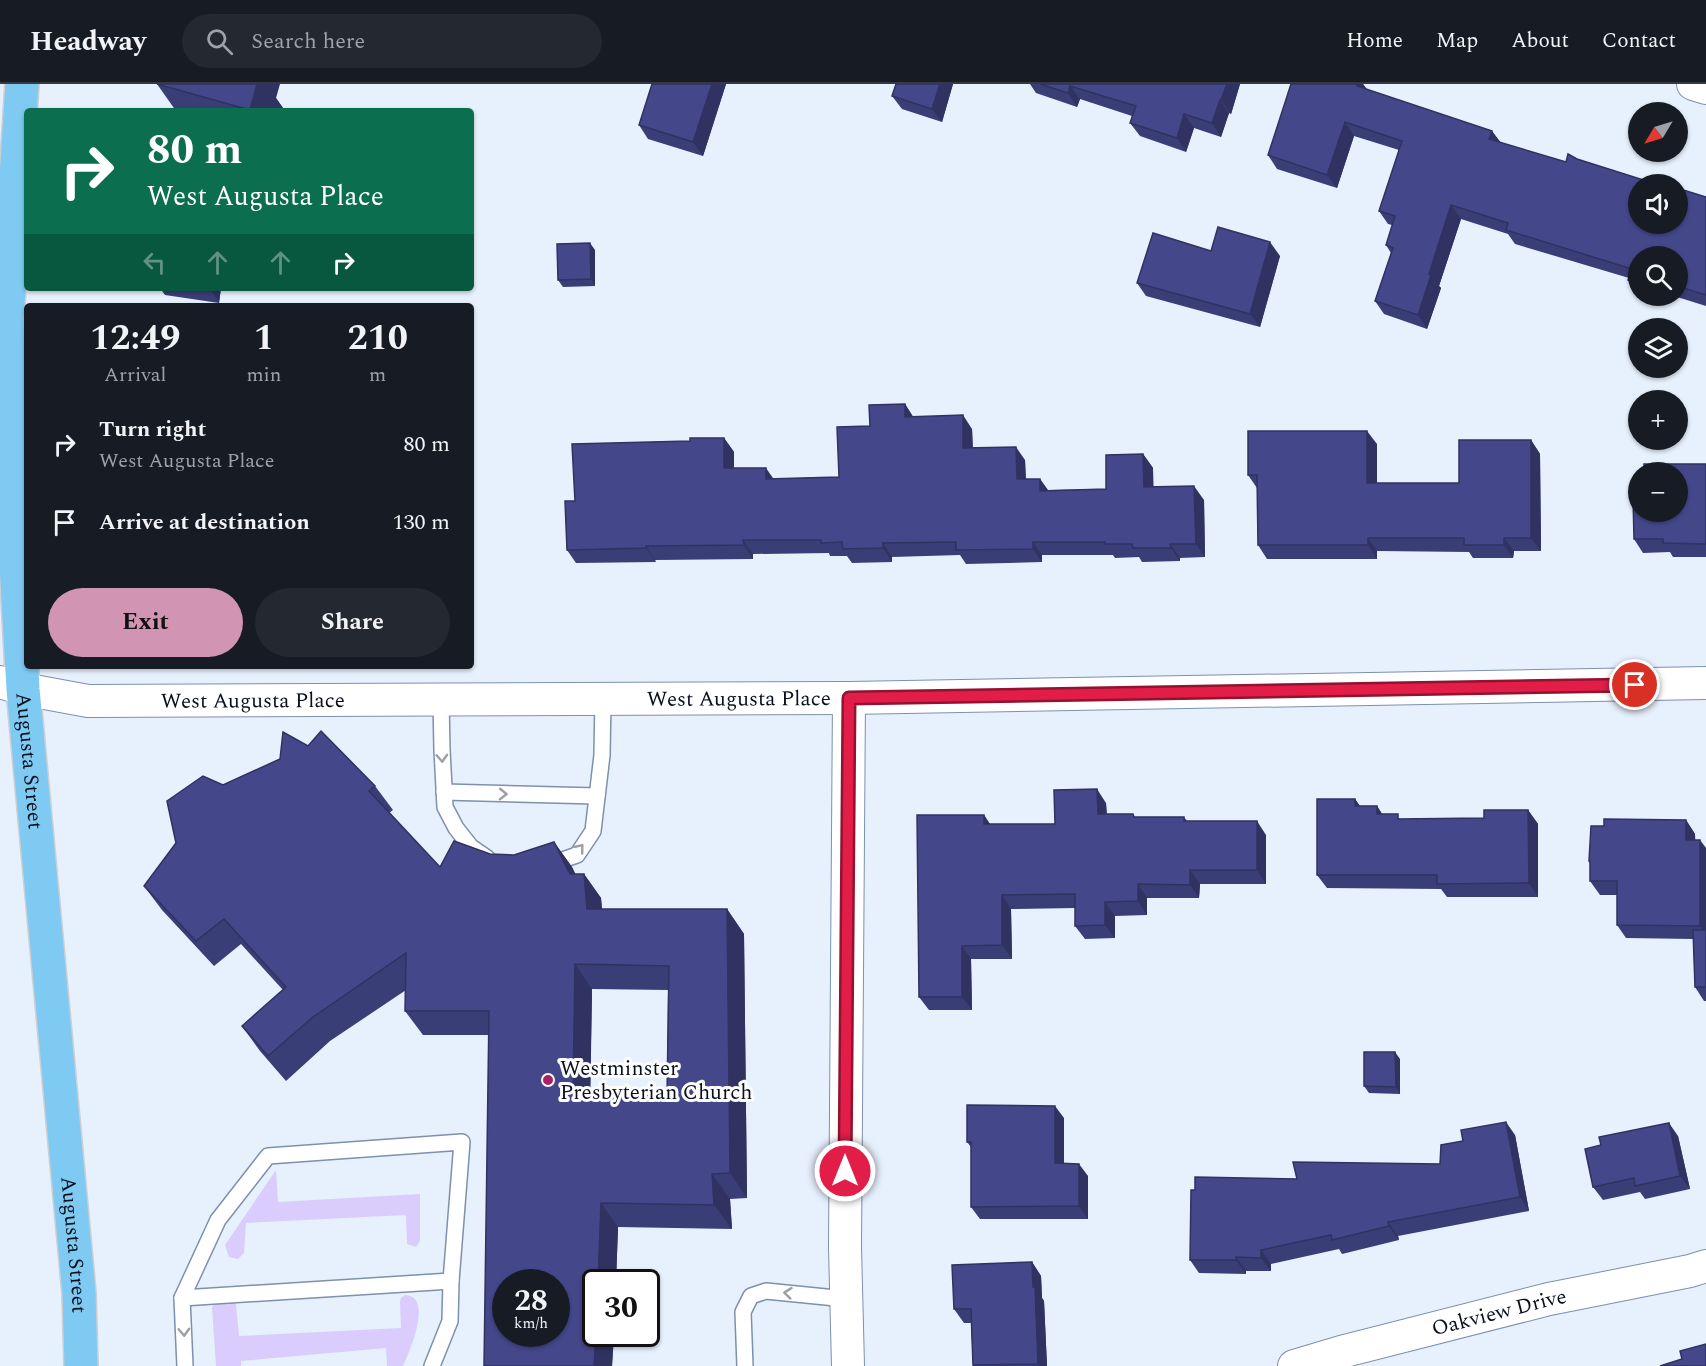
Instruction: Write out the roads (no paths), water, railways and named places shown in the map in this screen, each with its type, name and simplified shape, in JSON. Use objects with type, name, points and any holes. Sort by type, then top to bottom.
[{"type":"main road","name":"Augusta Street","points":[[22,84],[7,319],[12,686],[79,1293],[81,1366]]},
{"type":"street","points":[[1693,84],[1706,88]]},
{"type":"street","name":"West Augusta Place","points":[[12,686],[88,701],[849,698],[1706,684]]},
{"type":"street","points":[[848,1366],[845,1247],[849,698]]},
{"type":"street","name":"Oakview Drive","points":[[1294,1366],[1549,1299],[1706,1266]]},
{"type":"lane","points":[[536,866],[548,865],[577,855],[593,831],[602,755],[603,699]]},
{"type":"lane","points":[[441,700],[445,807],[456,828],[471,847],[489,859],[497,861]]},
{"type":"lane","points":[[444,792],[597,796]]},
{"type":"lane","points":[[185,1366],[182,1298],[218,1220],[268,1156],[462,1142],[450,1322],[432,1366]]},
{"type":"lane","points":[[182,1298],[451,1281]]},
{"type":"lane","points":[[746,1366],[743,1312],[751,1296],[766,1291],[846,1299]]},
{"type":"place","name":"Westminster Presbyterian Church","points":[[548,1080]]}]
